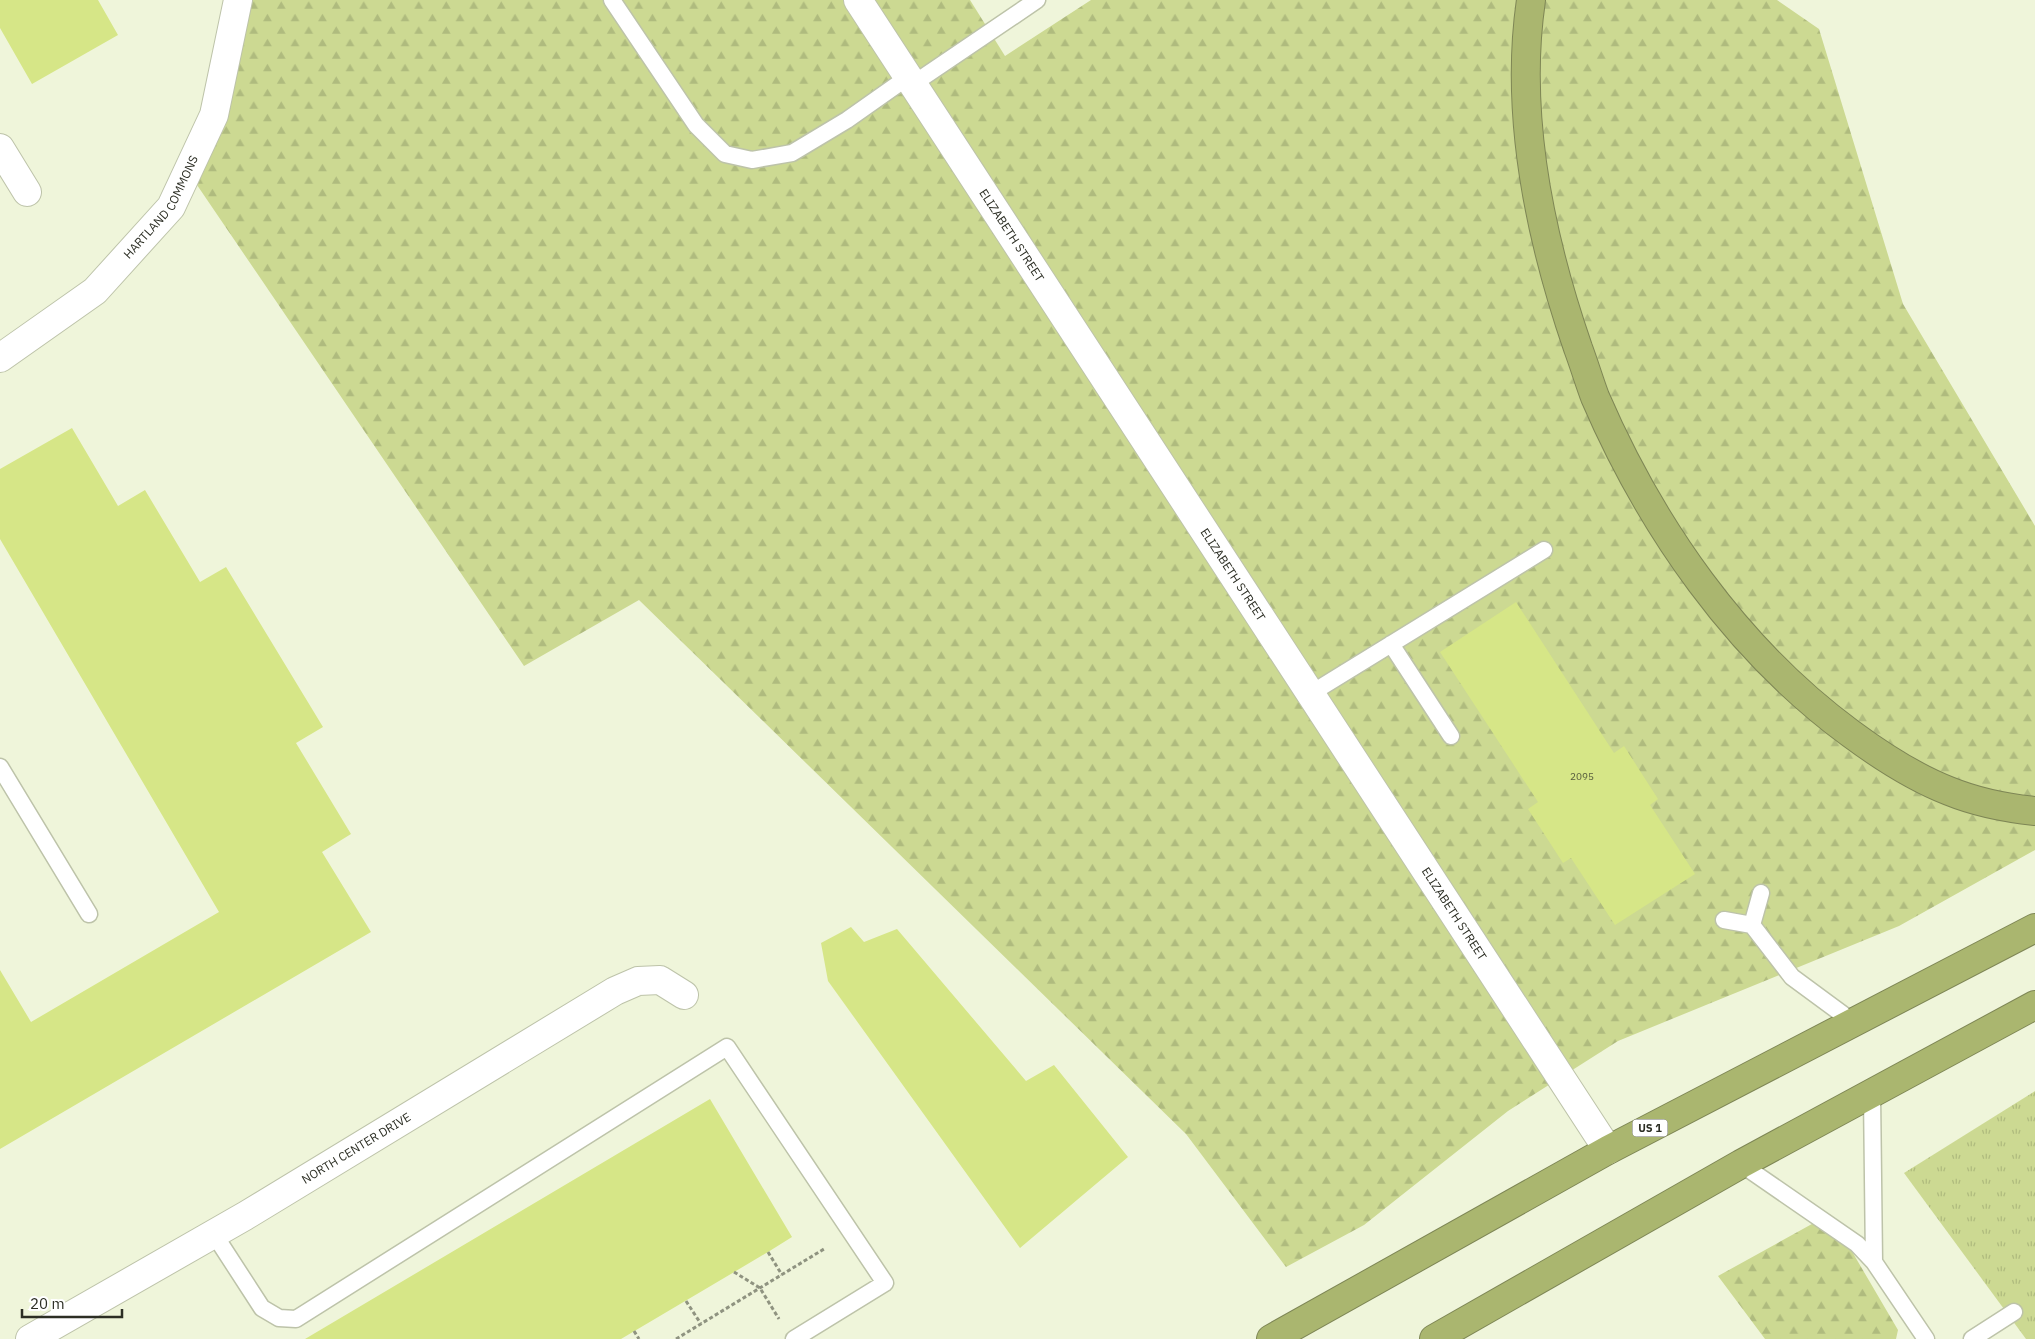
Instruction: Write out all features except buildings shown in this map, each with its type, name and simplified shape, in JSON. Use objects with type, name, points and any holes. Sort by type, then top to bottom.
[{"type":"highway","points":[[1531,0],[1526,64],[1531,152],[1555,279],[1595,396],[1634,476],[1663,526],[1699,581],[1745,638],[1804,697],[1833,720],[1897,766],[1950,792],[1983,802],[2035,811]]},
{"type":"highway","name":"US 1","points":[[1271,1339],[1608,1150],[2035,928]]},
{"type":"highway","points":[[1434,1339],[1741,1164],[2035,1005]]},
{"type":"street","name":"HARTLAND COMMONS","points":[[1,356],[95,291],[171,207],[214,115],[238,0]]},
{"type":"street","name":"ELIZABETH STREET","points":[[858,0],[1608,1150]]},
{"type":"street","points":[[0,148],[27,192]]},
{"type":"street","name":"NORTH CENTER DRIVE","points":[[30,1339],[214,1234],[615,991],[638,981],[660,980],[684,995]]},
{"type":"lane","points":[[612,0],[696,125],[725,154],[752,160],[792,153],[1037,0]]},
{"type":"lane","points":[[1310,694],[1544,550]]},
{"type":"lane","points":[[1391,644],[1451,736]]},
{"type":"lane","points":[[0,767],[89,914]]},
{"type":"lane","points":[[1752,925],[1761,893]]},
{"type":"lane","points":[[1724,920],[1752,925],[1792,976],[1853,1022]]},
{"type":"lane","points":[[214,1234],[262,1308],[279,1318],[296,1319],[727,1047],[885,1283],[794,1339]]},
{"type":"lane","points":[[1872,1094],[1874,1262]]},
{"type":"lane","points":[[1741,1164],[1857,1244],[1874,1262],[1926,1339]]},
{"type":"lane","points":[[1972,1339],[2014,1312]]},
{"type":"path","points":[[676,1339],[824,1249]]},
{"type":"path","points":[[768,1252],[782,1274]]},
{"type":"path","points":[[734,1272],[760,1288],[782,1324]]},
{"type":"path","points":[[686,1301],[701,1324]]},
{"type":"path","points":[[634,1331],[639,1339]]},
{"type":"green space","points":[[247,0],[970,0],[1005,56],[1091,0],[1777,0],[1819,29],[1903,304],[2035,526],[2035,850],[1899,926],[1618,1041],[1508,1111],[1364,1225],[1286,1267],[1186,1134],[639,600],[524,666],[197,185]]},
{"type":"green space","points":[[2035,1091],[2035,1339],[2026,1339],[1904,1173]]},
{"type":"green space","points":[[1830,1214],[1898,1330],[1896,1339],[1765,1339],[1718,1276]]}]
